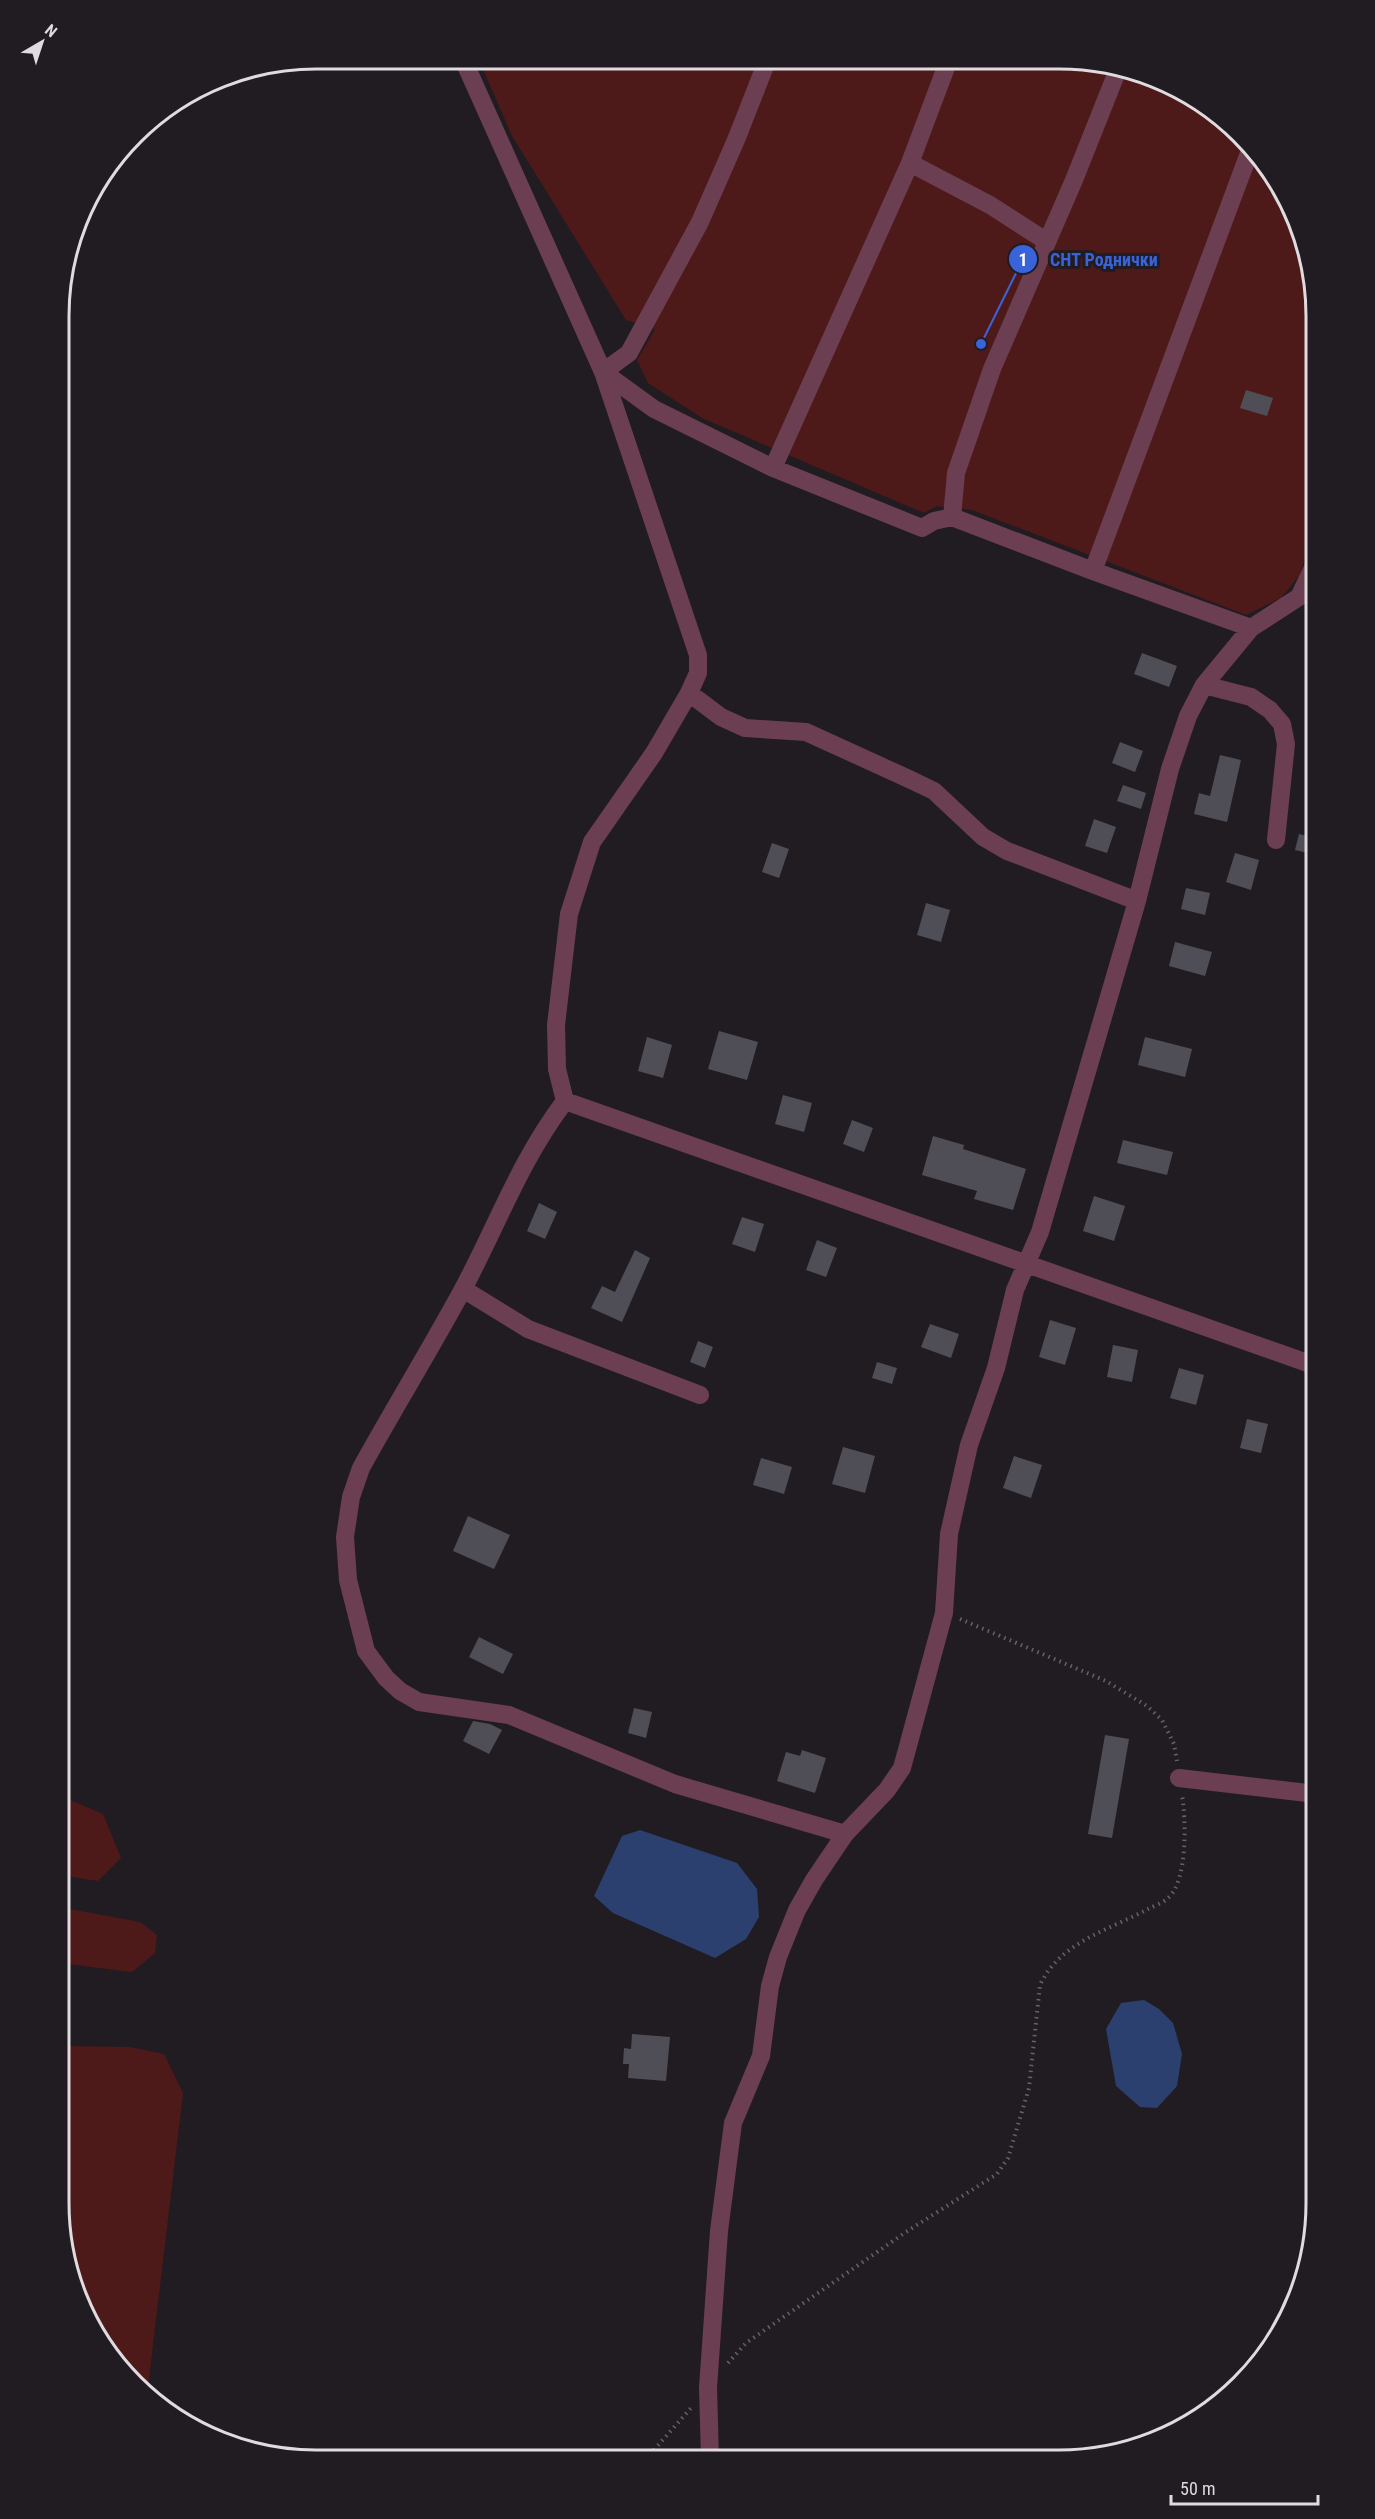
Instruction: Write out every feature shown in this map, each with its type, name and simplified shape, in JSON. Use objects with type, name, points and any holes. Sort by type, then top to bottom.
[{"type":"street","points":[[467,69],[603,372],[698,655],[698,673],[689,693],[654,753],[592,843],[569,914],[556,1025],[557,1069],[565,1101]]},
{"type":"street","points":[[603,372],[629,353],[700,222],[764,69]]},
{"type":"street","points":[[773,468],[910,163],[945,69]]},
{"type":"street","points":[[952,517],[956,473],[992,369],[1074,180],[1116,76]]},
{"type":"street","points":[[1093,571],[1248,157]]},
{"type":"street","points":[[910,163],[990,206],[1046,241]]},
{"type":"street","points":[[603,372],[654,409],[773,468],[922,528],[934,520],[952,517],[1251,628]]},
{"type":"street","points":[[710,2450],[708,2388],[719,2231],[733,2123],[761,2056],[770,1986],[778,1957],[797,1910],[814,1880],[845,1834],[887,1790],[902,1767],[944,1613],[949,1534],[969,1445],[996,1368],[1015,1290],[1040,1232],[1137,901],[1170,769],[1188,716],[1204,685],[1251,628],[1306,600]]},
{"type":"street","points":[[1204,685],[1251,697],[1270,710],[1282,724],[1286,744],[1275,840]]},
{"type":"street","points":[[689,693],[721,717],[745,728],[806,732],[909,778],[934,791],[983,837],[1007,851],[1137,901]]},
{"type":"street","points":[[565,1101],[1306,1362]]},
{"type":"street","points":[[565,1101],[541,1133],[520,1170],[463,1289],[361,1468],[351,1497],[345,1537],[348,1580],[366,1652],[386,1678],[400,1691],[419,1702],[508,1715],[675,1784],[845,1834]]},
{"type":"street","points":[[463,1289],[528,1329],[700,1395]]},
{"type":"street","points":[[1179,1778],[1306,1793]]},
{"type":"path","points":[[654,2450],[746,2343],[906,2232],[997,2174],[1008,2158],[1029,2088],[1040,1985],[1047,1971],[1079,1942],[1169,1898],[1174,1889],[1185,1854],[1186,1819],[1174,1744],[1162,1720],[1147,1706],[1106,1681],[944,1613]]},
{"type":"shaded area","points":[[483,69],[1059,69],[1091,71],[1123,77],[1182,102],[1222,130],[1245,153],[1273,193],[1298,252],[1304,284],[1306,316],[1306,555],[1299,576],[1281,598],[1246,615],[972,510],[937,506],[924,513],[702,418],[648,383],[637,360],[655,329],[626,320],[512,136]]},
{"type":"shaded area","points":[[69,1799],[103,1814],[121,1858],[98,1881],[69,1877]]},
{"type":"shaded area","points":[[69,1909],[140,1922],[157,1935],[155,1953],[132,1972],[69,1964]]},
{"type":"shaded area","points":[[69,2046],[130,2047],[164,2054],[183,2093],[148,2385],[130,2366],[102,2326],[77,2267],[71,2235],[69,2203]]},
{"type":"water","points":[[640,1830],[737,1863],[757,1889],[759,1917],[746,1939],[715,1958],[613,1913],[594,1896],[622,1836]]},
{"type":"water","points":[[1144,2000],[1159,2009],[1173,2023],[1182,2054],[1177,2086],[1157,2108],[1140,2107],[1116,2086],[1106,2029],[1121,2003]]},
{"type":"building","points":[[1246,390],[1273,398],[1267,416],[1240,408]]},
{"type":"building","points":[[1142,653],[1177,666],[1169,687],[1134,674]]},
{"type":"building","points":[[1120,742],[1143,751],[1135,772],[1112,763]]},
{"type":"building","points":[[1220,755],[1241,760],[1227,822],[1194,814],[1199,793],[1210,796]]},
{"type":"building","points":[[1123,785],[1146,793],[1141,809],[1117,801]]},
{"type":"building","points":[[1094,819],[1116,827],[1107,853],[1085,846]]},
{"type":"building","points":[[1299,834],[1306,836],[1306,853],[1295,850]]},
{"type":"building","points":[[772,843],[789,849],[779,878],[762,872]]},
{"type":"building","points":[[1235,853],[1259,860],[1251,890],[1226,882]]},
{"type":"building","points":[[1186,888],[1210,893],[1205,915],[1181,909]]},
{"type":"building","points":[[926,903],[950,910],[941,942],[917,935]]},
{"type":"building","points":[[1175,942],[1212,952],[1205,976],[1169,966]]},
{"type":"building","points":[[719,1031],[758,1042],[747,1080],[708,1069]]},
{"type":"building","points":[[647,1037],[672,1045],[663,1078],[638,1071]]},
{"type":"building","points":[[1145,1037],[1192,1049],[1185,1077],[1138,1065]]},
{"type":"building","points":[[783,1095],[812,1103],[804,1132],[775,1124]]},
{"type":"building","points":[[852,1120],[873,1128],[864,1152],[843,1144]]},
{"type":"building","points":[[933,1136],[964,1145],[963,1149],[1026,1169],[1013,1210],[974,1199],[977,1191],[922,1175]]},
{"type":"building","points":[[1123,1140],[1173,1152],[1167,1175],[1117,1163]]},
{"type":"building","points":[[1094,1196],[1125,1206],[1114,1241],[1083,1231]]},
{"type":"building","points":[[539,1203],[557,1212],[545,1239],[527,1231]]},
{"type":"building","points":[[742,1217],[764,1224],[755,1252],[732,1244]]},
{"type":"building","points":[[817,1240],[837,1248],[826,1277],[806,1270]]},
{"type":"building","points":[[635,1250],[650,1258],[622,1322],[591,1308],[602,1286],[615,1292]]},
{"type":"building","points":[[1050,1320],[1076,1328],[1065,1365],[1039,1357]]},
{"type":"building","points":[[930,1324],[959,1334],[951,1358],[921,1347]]},
{"type":"building","points":[[698,1341],[713,1347],[705,1368],[690,1362]]},
{"type":"building","points":[[1113,1345],[1138,1350],[1132,1382],[1107,1377]]},
{"type":"building","points":[[877,1362],[897,1368],[892,1384],[872,1378]]},
{"type":"building","points":[[1179,1368],[1204,1375],[1196,1405],[1170,1398]]},
{"type":"building","points":[[1247,1419],[1268,1424],[1261,1453],[1240,1448]]},
{"type":"building","points":[[843,1447],[875,1456],[865,1493],[832,1484]]},
{"type":"building","points":[[1014,1456],[1042,1465],[1031,1498],[1003,1488]]},
{"type":"building","points":[[761,1458],[792,1467],[784,1494],[753,1485]]},
{"type":"building","points":[[468,1516],[510,1535],[494,1569],[453,1551]]},
{"type":"building","points":[[479,1637],[513,1654],[503,1674],[469,1657]]},
{"type":"building","points":[[634,1708],[652,1712],[646,1738],[628,1733]]},
{"type":"building","points":[[473,1721],[490,1724],[502,1730],[489,1754],[463,1741]]},
{"type":"building","points":[[1105,1735],[1129,1739],[1112,1838],[1088,1834]]},
{"type":"building","points":[[802,1750],[826,1758],[815,1793],[777,1781],[786,1752],[800,1756]]},
{"type":"building","points":[[632,2034],[670,2037],[666,2081],[628,2078],[629,2064],[623,2064],[624,2048],[631,2049]]},
{"type":"place","name":"СНТ Роднички","points":[[981,344]]}]
